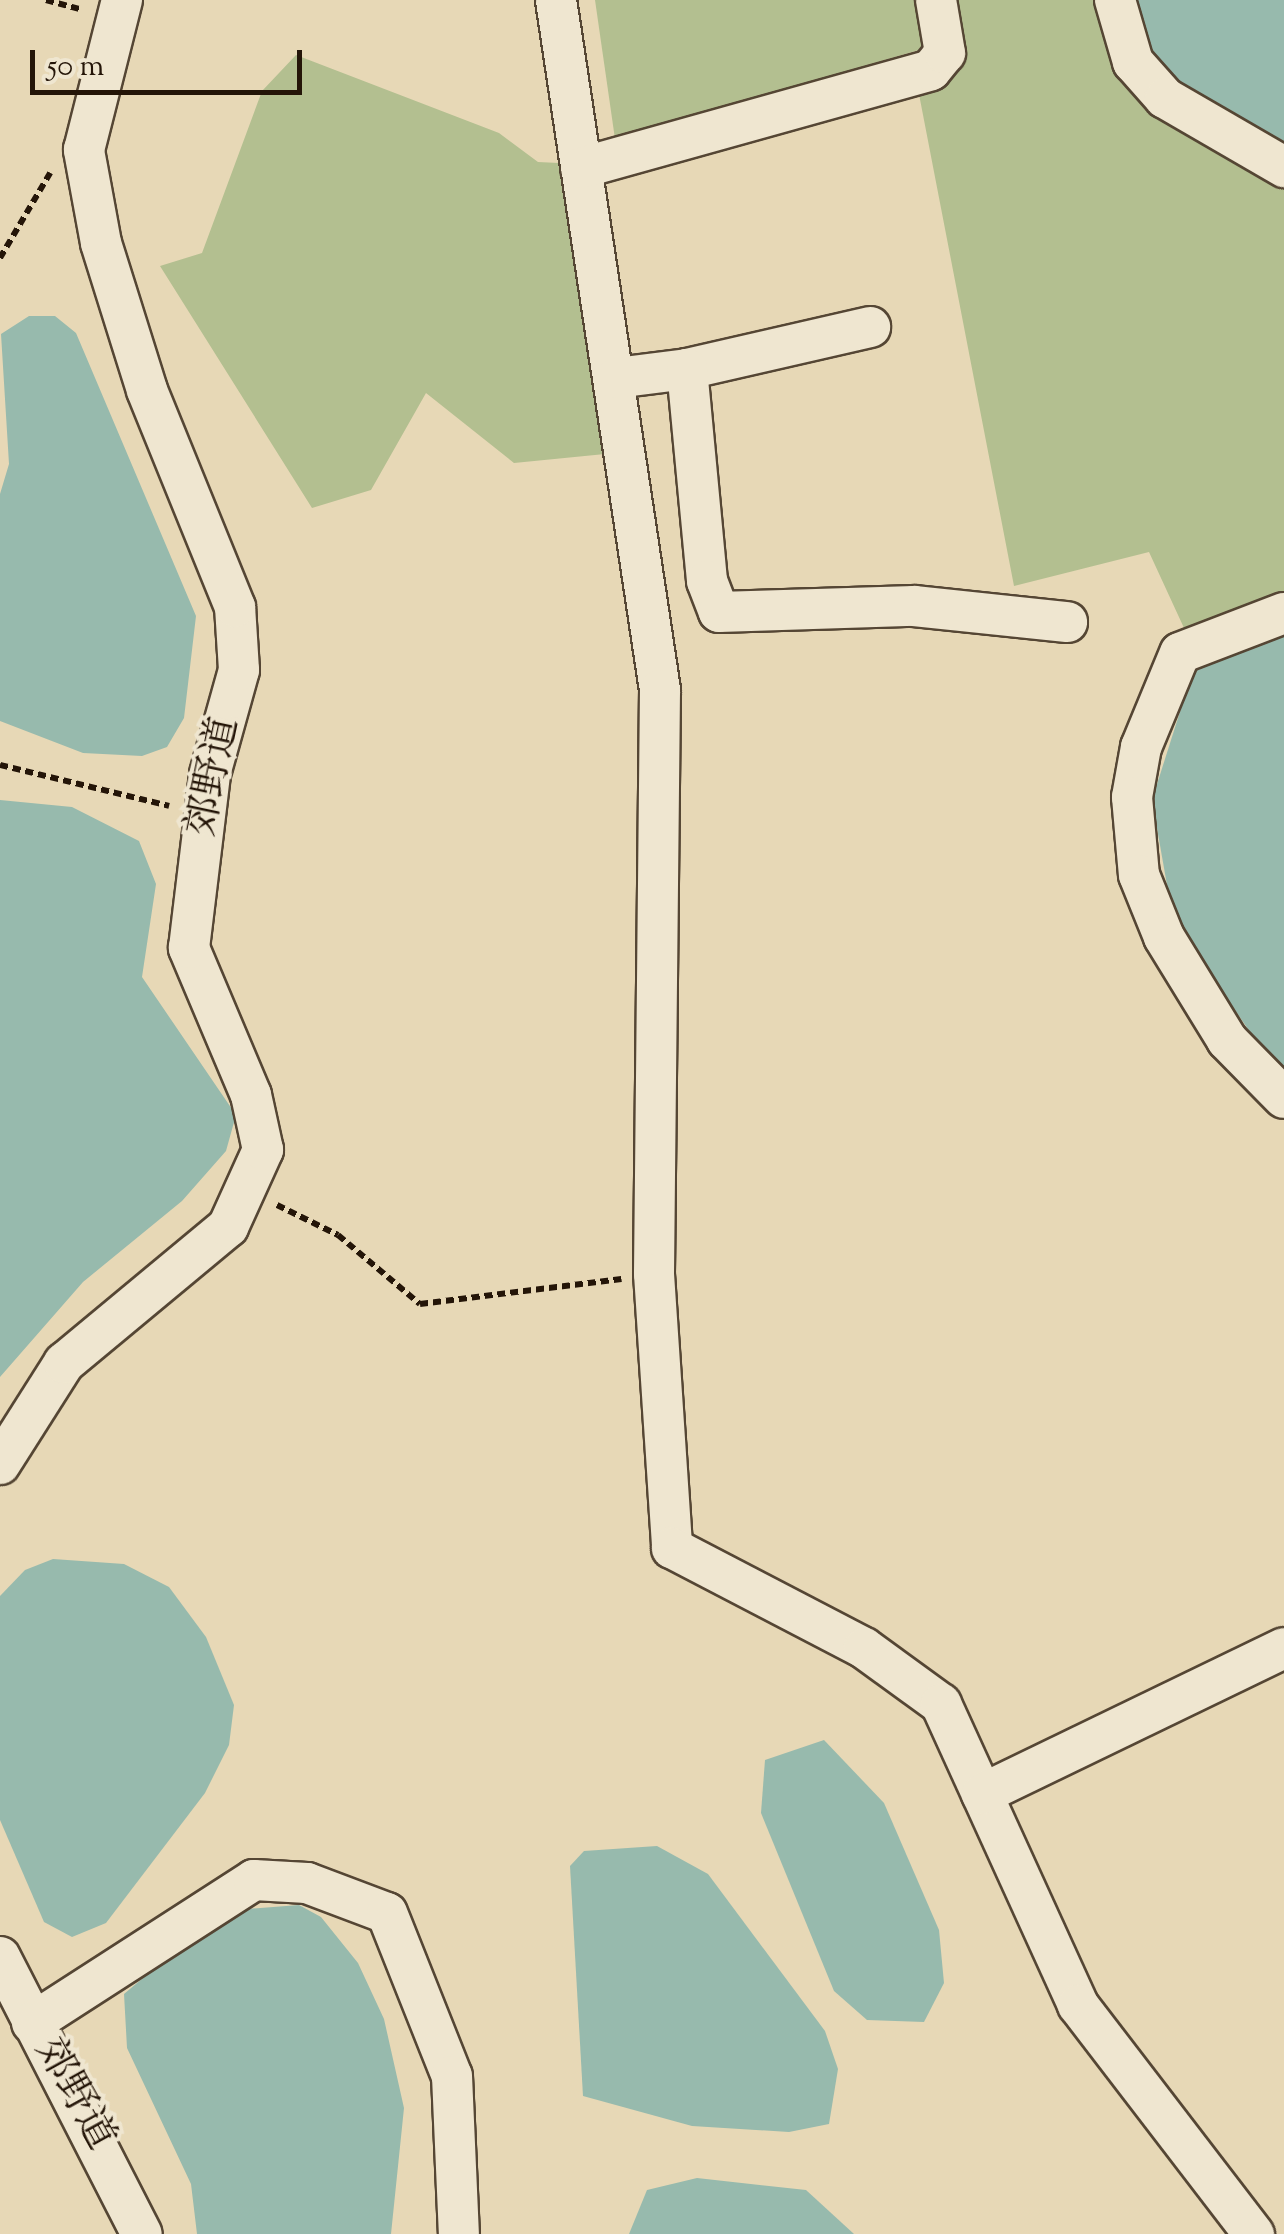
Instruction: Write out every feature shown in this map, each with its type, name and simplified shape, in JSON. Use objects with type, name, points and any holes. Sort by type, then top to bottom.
[{"type":"street","name":"郊野道","points":[[0,1464],[50,1376],[210,1248],[250,1191],[263,1150],[258,1118],[188,948],[205,814],[238,670],[236,606],[147,390],[101,243],[84,150],[122,0]]},
{"type":"street","points":[[556,0],[660,690],[654,1274],[672,1548],[915,1682],[941,1704],[1078,2005],[1254,2234]]},
{"type":"street","points":[[581,168],[931,70],[945,53],[936,0]]},
{"type":"street","points":[[1116,0],[1133,62],[1165,98],[1284,167]]},
{"type":"street","points":[[616,378],[687,369],[870,326]]},
{"type":"street","points":[[687,369],[707,581],[719,612],[914,606],[1067,622]]},
{"type":"street","points":[[1284,613],[1180,653],[1136,760],[1132,816],[1139,875],[1164,937],[1226,1040],[1284,1098]]},
{"type":"street","points":[[982,1794],[1284,1648]]},
{"type":"street","points":[[32,2023],[254,1880],[307,1883],[387,1913],[452,2076],[458,2234]]},
{"type":"street","name":"郊野道","points":[[0,1957],[142,2234]]},
{"type":"path","points":[[0,258],[48,175],[84,150]]},
{"type":"path","points":[[0,765],[205,814]]},
{"type":"path","points":[[250,1191],[338,1235],[420,1304],[654,1274]]},
{"type":"green space","points":[[595,0],[920,0],[929,47],[615,139]]},
{"type":"green space","points":[[950,0],[1104,0],[1284,181],[1284,602],[1184,628],[1149,552],[1014,586],[918,89],[951,77],[962,56]]},
{"type":"green space","points":[[296,55],[499,133],[538,162],[559,163],[605,454],[514,463],[426,393],[371,490],[312,508],[160,266],[202,253],[262,91]]},
{"type":"shaded area","points":[[1125,0],[1284,0],[1284,156],[1147,68]]},
{"type":"shaded area","points":[[29,316],[55,316],[76,333],[196,616],[184,718],[167,747],[142,756],[83,753],[0,721],[0,494],[9,464],[1,334]]},
{"type":"shaded area","points":[[1284,624],[1284,1082],[1173,919],[1152,800],[1197,658]]},
{"type":"shaded area","points":[[0,800],[72,807],[139,841],[156,884],[142,977],[236,1115],[226,1151],[182,1201],[83,1282],[0,1377]]},
{"type":"shaded area","points":[[53,1559],[124,1564],[169,1587],[206,1637],[234,1705],[229,1745],[205,1793],[106,1923],[72,1937],[44,1922],[0,1820],[0,1596],[25,1570]]},
{"type":"shaded area","points":[[824,1740],[884,1803],[939,1930],[944,1983],[924,2022],[867,2020],[834,1991],[761,1813],[765,1760]]},
{"type":"shaded area","points":[[657,1846],[708,1874],[825,2031],[838,2069],[829,2124],[789,2132],[692,2126],[583,2096],[570,1866],[584,1851]]},
{"type":"shaded area","points":[[299,1905],[321,1917],[358,1963],[384,2019],[404,2108],[391,2234],[197,2234],[191,2184],[127,2048],[124,1994],[195,1934],[246,1909]]},
{"type":"shaded area","points":[[697,2178],[806,2190],[854,2234],[629,2234],[647,2190]]}]
